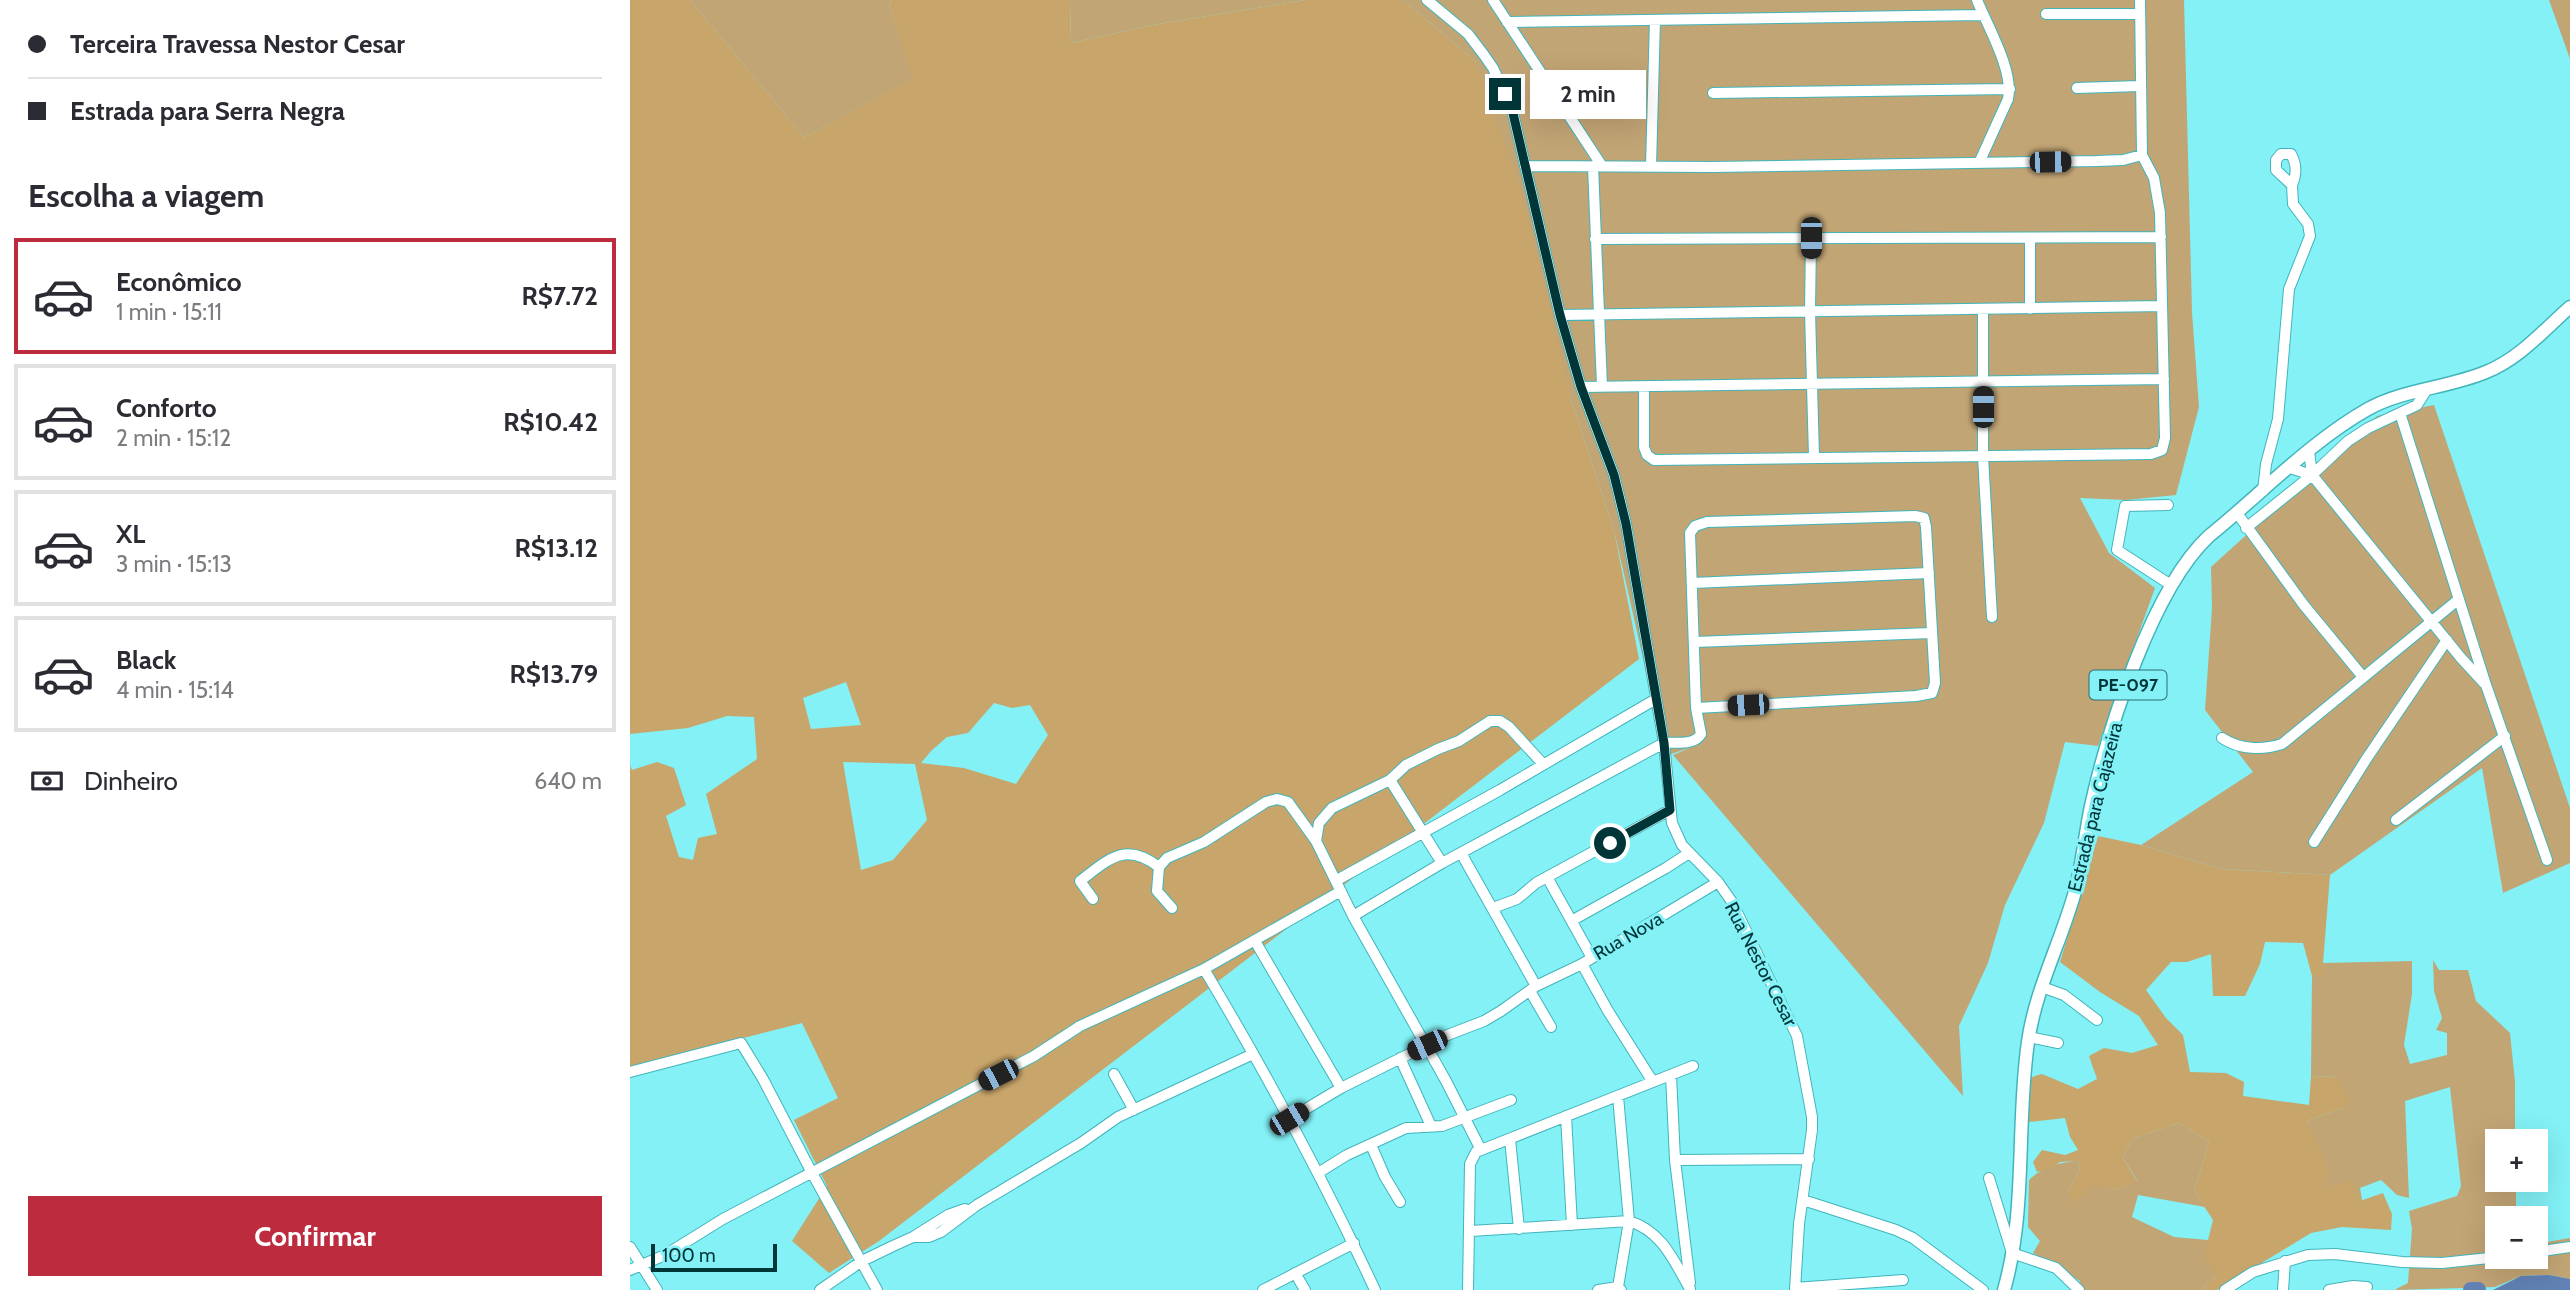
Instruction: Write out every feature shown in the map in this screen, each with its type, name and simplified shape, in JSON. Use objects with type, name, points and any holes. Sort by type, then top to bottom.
[{"type":"main road","name":"Estrada para Cajazeira","points":[[2006,1284],[2012,1253],[2022,1097],[2029,1037],[2042,987],[2076,886],[2091,807],[2112,729],[2135,666],[2171,585],[2193,550],[2309,451],[2369,408],[2486,373],[2524,349],[2570,307]]},
{"type":"street","name":"Rua Nestor Cesar","points":[[1427,0],[1468,34],[1493,68],[1512,109],[1560,315],[1581,387],[1614,475],[1626,524],[1664,743],[1670,810],[1676,834],[1689,853],[1718,882],[1745,928],[1797,1036],[1812,1117],[1799,1224],[1795,1289]]},
{"type":"street","points":[[1493,0],[1597,166],[1595,239],[1602,386]]},
{"type":"street","points":[[1977,0],[2008,75],[2010,89],[1979,163]]},
{"type":"street","points":[[1644,387],[1644,447],[1649,458],[2159,452],[2164,446],[2161,237],[2157,190],[2142,155],[2140,0]]},
{"type":"street","points":[[2046,14],[2140,13]]},
{"type":"street","points":[[1507,22],[1983,15]]},
{"type":"street","points":[[1651,166],[1655,20]]},
{"type":"street","points":[[2077,88],[2140,86]]},
{"type":"street","points":[[1713,93],[2010,89]]},
{"type":"street","points":[[1525,166],[1979,163],[2110,160],[2142,155]]},
{"type":"street","points":[[2263,491],[2266,464],[2278,419],[2289,289],[2310,236],[2308,224],[2293,204],[2292,185]]},
{"type":"street","points":[[1595,239],[2161,237]]},
{"type":"street","points":[[1811,238],[1814,457]]},
{"type":"street","points":[[2030,238],[2030,309]]},
{"type":"street","points":[[1560,315],[2162,306]]},
{"type":"street","points":[[1983,310],[1983,456],[1992,617]]},
{"type":"street","points":[[1581,387],[2164,379]]},
{"type":"street","points":[[2246,528],[2312,475],[2348,441],[2368,428],[2417,405],[2427,390]]},
{"type":"street","points":[[2400,412],[2487,685],[2547,860]]},
{"type":"street","points":[[2309,451],[2312,475],[2487,685]]},
{"type":"street","points":[[2290,468],[2312,475]]},
{"type":"street","points":[[2168,505],[2125,506],[2116,550],[2171,585]]},
{"type":"street","points":[[2236,513],[2303,604],[2363,677]]},
{"type":"street","points":[[1353,916],[1441,863],[1664,743],[1693,742],[1699,738],[1696,708],[1690,533],[1695,527],[1707,522],[1920,517],[1926,522],[1935,683],[1932,693],[1696,708]]},
{"type":"street","points":[[1692,583],[1929,573]]},
{"type":"street","points":[[2222,738],[2231,744],[2258,749],[2282,744],[2459,599]]},
{"type":"street","points":[[1695,642],[1931,633]]},
{"type":"street","points":[[2314,842],[2447,640]]},
{"type":"street","points":[[1336,880],[1424,833],[1656,699]]},
{"type":"street","points":[[1316,841],[1319,823],[1326,812],[1390,780],[1406,765],[1459,741],[1484,723],[1496,720],[1509,727],[1543,764]]},
{"type":"street","points":[[2396,820],[2505,736]]},
{"type":"street","points":[[1390,780],[1441,863]]},
{"type":"street","points":[[1172,908],[1157,891],[1159,867],[1167,858],[1204,842],[1261,804],[1276,799],[1288,803],[1316,841],[1353,916],[1427,1045],[1480,1150]]},
{"type":"street","points":[[1493,908],[1517,899],[1536,883],[1670,810]]},
{"type":"street","points":[[1461,853],[1493,908],[1551,1027]]},
{"type":"street","points":[[1573,920],[1689,853]]},
{"type":"street","points":[[1093,899],[1080,881],[1122,854],[1143,855],[1159,867]]},
{"type":"street","points":[[1547,877],[1591,956]]},
{"type":"street","name":"Rua Nova","points":[[1289,1119],[1340,1088],[1445,1036],[1484,1021],[1533,989],[1582,964],[1591,956],[1718,882]]},
{"type":"street","points":[[630,1270],[666,1255],[723,1219],[1034,1056],[1080,1026],[1205,968],[1341,891]]},
{"type":"street","points":[[1255,941],[1340,1088]]},
{"type":"street","points":[[1582,964],[1653,1082]]},
{"type":"street","points":[[1205,968],[1318,1173],[1375,1290]]},
{"type":"street","points":[[2042,987],[2064,995],[2097,1020]]},
{"type":"street","points":[[2029,1037],[2058,1043]]},
{"type":"street","points":[[630,1072],[741,1043],[770,1091],[877,1290]]},
{"type":"street","points":[[820,1290],[862,1261],[913,1237],[935,1236],[977,1205],[1118,1117],[1253,1054]]},
{"type":"street","points":[[1400,1058],[1431,1126]]},
{"type":"street","points":[[1468,1290],[1470,1164],[1473,1156],[1480,1150],[1693,1066]]},
{"type":"street","points":[[1114,1074],[1134,1110]]},
{"type":"street","points":[[1671,1075],[1675,1160],[1691,1289]]},
{"type":"street","points":[[1598,1290],[1619,1288],[1629,1221],[1618,1096]]},
{"type":"street","points":[[1318,1173],[1347,1155],[1412,1126],[1442,1126],[1511,1100]]},
{"type":"street","points":[[1412,1126],[1418,1116],[1420,1104]]},
{"type":"street","points":[[1566,1116],[1572,1225]]},
{"type":"street","points":[[1510,1139],[1519,1229]]},
{"type":"street","points":[[1371,1145],[1385,1177],[1401,1202]]},
{"type":"street","points":[[1675,1160],[1809,1159]]},
{"type":"street","points":[[1989,1178],[2012,1253],[2056,1268],[2079,1290]]},
{"type":"street","points":[[1803,1200],[1913,1238],[1983,1290]]},
{"type":"street","points":[[1471,1231],[1629,1221],[1652,1230],[1691,1289]]},
{"type":"street","points":[[1264,1290],[1354,1243]]},
{"type":"street","points":[[630,1247],[657,1290]]},
{"type":"street","points":[[2548,1250],[2570,1247]]},
{"type":"street","points":[[2225,1290],[2253,1272],[2308,1255],[2335,1254],[2424,1263],[2485,1259]]},
{"type":"street","points":[[2283,1290],[2285,1261]]},
{"type":"street","points":[[1294,1273],[1305,1290]]},
{"type":"street","points":[[1795,1289],[1854,1287],[1903,1280]]},
{"type":"street","points":[[2329,1290],[2367,1287]]},
{"type":"shaded area","points":[[630,0],[690,0],[804,137],[912,79],[889,5],[892,0],[1070,0],[1071,43],[1152,25],[1305,0],[1403,0],[1475,61],[1521,190],[1571,399],[1614,530],[1639,659],[879,1241],[829,1273],[792,1241],[827,1186],[794,1120],[838,1098],[802,1023],[630,1067],[630,765],[632,770],[657,762],[674,768],[686,805],[666,816],[679,857],[693,860],[698,838],[717,834],[706,794],[757,759],[754,717],[727,716],[688,728],[630,734]],"holes":[[[846,682],[861,725],[811,729],[803,698]],[[994,703],[1012,708],[1030,705],[1048,735],[1016,784],[964,768],[921,763],[947,737],[968,733]],[[843,762],[915,764],[927,820],[893,860],[861,870]]]},
{"type":"shaded area","points":[[690,0],[892,0],[889,5],[913,79],[804,137]]},
{"type":"shaded area","points":[[1070,0],[1305,0],[1152,25],[1071,43]]},
{"type":"shaded area","points":[[1403,0],[2184,0],[2192,312],[2199,407],[2176,495],[2126,500],[2080,498],[2109,553],[2155,588],[2098,746],[2065,742],[2044,823],[2005,905],[1988,963],[1959,1026],[1963,1096],[1673,755],[1692,747],[1665,756],[1614,530],[1571,399],[1475,61]]},
{"type":"shaded area","points":[[2549,0],[2570,0],[2570,59]]},
{"type":"shaded area","points":[[2434,405],[2570,808],[2570,863],[2503,893],[2482,768],[2330,875],[2222,869],[2141,845],[2253,772],[2205,710],[2212,608],[2211,567],[2377,416]]},
{"type":"shaded area","points":[[2098,836],[2141,845],[2222,869],[2330,875],[2322,976],[2312,976],[2303,943],[2265,942],[2260,964],[2245,996],[2213,996],[2211,954],[2187,962],[2171,962],[2146,990],[2166,1018],[2183,1035],[2190,1072],[2226,1073],[2244,1082],[2243,1096],[2309,1105],[2311,1076],[2337,1077],[2351,1102],[2343,1108],[2307,1121],[2328,1169],[2326,1187],[2352,1181],[2360,1201],[2383,1193],[2392,1214],[2391,1230],[2342,1227],[2311,1233],[2217,1290],[2205,1290],[2204,1285],[2216,1277],[2204,1256],[2213,1220],[2194,1191],[2209,1142],[2179,1123],[2132,1139],[2123,1158],[2137,1181],[2117,1190],[2093,1185],[2074,1203],[2068,1192],[2080,1169],[2078,1161],[2060,1162],[2052,1168],[2037,1172],[2033,1162],[2042,1150],[2065,1155],[2078,1150],[2070,1137],[2065,1118],[2029,1122],[2029,1078],[2042,1074],[2078,1089],[2097,1079],[2089,1056],[2104,1048],[2132,1053],[2158,1045],[2139,1016],[2100,992],[2060,962]]},
{"type":"shaded area","points":[[2433,960],[2439,970],[2468,970],[2476,1001],[2510,1033],[2515,1082],[2515,1129],[2485,1129],[2485,1192],[2516,1192],[2516,1206],[2485,1206],[2485,1269],[2548,1269],[2548,1242],[2570,1238],[2570,1279],[2549,1275],[2521,1276],[2495,1287],[2394,1290],[2408,1283],[2412,1229],[2409,1211],[2457,1196],[2461,1186],[2450,1087],[2405,1101],[2409,1198],[2397,1195],[2381,1180],[2360,1188],[2360,1202],[2326,1188],[2307,1121],[2343,1108],[2337,1077],[2311,1076],[2312,976],[2322,976],[2322,963],[2412,961],[2412,994],[2404,1045],[2410,1064],[2447,1055],[2447,1033],[2436,1030],[2442,1018],[2434,991]]},
{"type":"shaded area","points":[[2179,1123],[2209,1142],[2194,1191],[2205,1207],[2138,1195],[2132,1217],[2174,1237],[2208,1240],[2216,1277],[2204,1285],[2205,1290],[2074,1290],[2080,1281],[2033,1253],[2040,1241],[2028,1227],[2029,1180],[2052,1166],[2078,1161],[2080,1169],[2068,1192],[2093,1184],[2117,1190],[2137,1180],[2123,1158],[2132,1139]]},
{"type":"water","points":[[2549,1275],[2570,1279],[2570,1290],[2493,1290],[2521,1276]]},
{"type":"waterway","points":[[2471,1290],[2478,1290]]},
{"type":"route","points":[[1505,94],[1512,109],[1560,315],[1581,387],[1614,475],[1626,524],[1664,743],[1670,810],[1610,843]]}]
